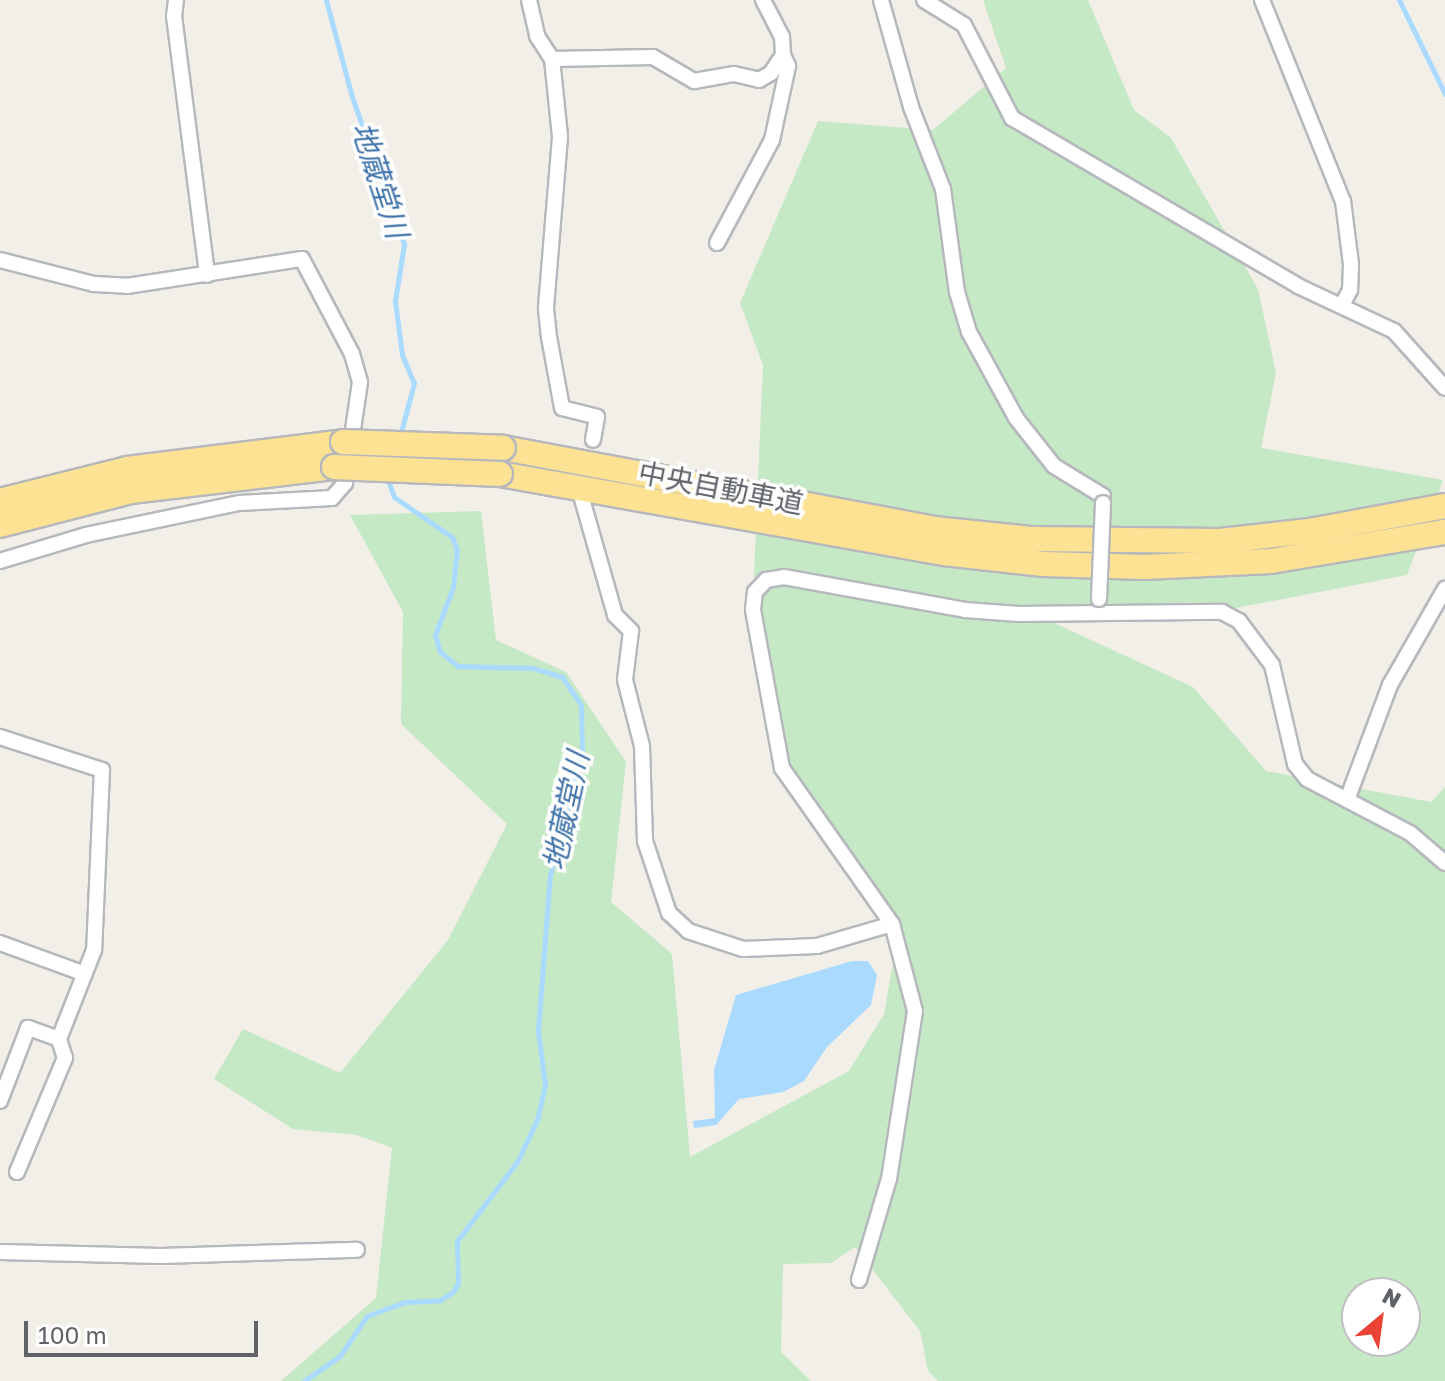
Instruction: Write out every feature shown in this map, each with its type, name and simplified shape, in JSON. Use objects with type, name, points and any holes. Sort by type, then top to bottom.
[{"type":"highway","name":"中央自動車道","points":[[0,501],[127,469],[343,442],[503,448],[934,529],[1033,539],[1220,541],[1440,507]]},
{"type":"highway","name":"中央自動車道","points":[[0,525],[131,491],[334,467],[500,474],[944,553],[1043,564],[1145,567],[1271,561],[1443,532]]},
{"type":"street","points":[[176,0],[207,275]]},
{"type":"street","points":[[529,0],[537,36],[552,59],[560,137],[546,309],[549,337],[562,408],[597,417],[593,440]]},
{"type":"street","points":[[717,243],[772,140],[788,66],[783,55],[782,37],[763,0]]},
{"type":"street","points":[[881,0],[911,107],[943,189],[957,292],[969,332],[1016,418],[1054,466],[1103,496],[1101,617]]},
{"type":"street","points":[[924,0],[964,25],[1012,118],[1298,286],[1342,305],[1410,343],[1445,388]]},
{"type":"street","points":[[1262,0],[1343,201],[1351,264],[1350,290],[1342,305]]},
{"type":"street","points":[[552,59],[653,57],[694,81],[734,74],[759,80],[771,73],[783,55]]},
{"type":"street","points":[[0,260],[79,281],[127,286],[302,259],[352,354],[360,382],[345,483],[332,498],[318,502],[239,503],[86,535],[0,561]]},
{"type":"street","points":[[582,499],[615,615],[631,631],[625,680],[642,746],[645,841],[669,913],[688,931],[743,949],[817,946],[892,924]]},
{"type":"street","points":[[859,1280],[889,1179],[914,1044],[915,1011],[892,924],[782,768],[753,610],[755,592],[766,580],[784,577],[965,610],[1101,617],[1222,612],[1239,621],[1272,665],[1295,764],[1307,779],[1410,833],[1445,863]]},
{"type":"street","points":[[1347,800],[1390,685],[1445,589]]},
{"type":"street","points":[[0,737],[102,770],[94,950],[59,1039],[65,1058],[17,1172]]},
{"type":"street","points":[[0,943],[85,974]]},
{"type":"street","points":[[0,1101],[3,1083],[28,1028],[59,1039]]},
{"type":"street","points":[[0,1252],[161,1256],[357,1250]]},
{"type":"green space","points":[[983,0],[1088,0],[1134,110],[1171,138],[1258,289],[1276,373],[1261,448],[1443,480],[1407,575],[1231,609],[1041,617],[1193,687],[1266,771],[1431,802],[1445,787],[1445,1381],[938,1381],[928,1371],[920,1331],[855,1247],[831,1263],[783,1264],[781,1352],[811,1381],[281,1381],[376,1298],[392,1148],[357,1135],[293,1129],[214,1079],[243,1029],[340,1073],[448,940],[507,824],[401,724],[403,612],[350,515],[481,511],[496,640],[566,672],[626,762],[611,902],[672,954],[690,1157],[849,1071],[884,1014],[899,929],[874,887],[788,771],[754,574],[763,365],[740,303],[818,121],[933,130],[1006,68]]},
{"type":"water","points":[[852,961],[868,961],[877,975],[871,1005],[827,1047],[804,1081],[783,1092],[739,1099],[716,1125],[694,1128],[693,1121],[715,1118],[714,1070],[736,995]]},
{"type":"waterway","name":"地蔵堂川","points":[[326,0],[352,97],[404,244],[395,301],[402,355],[414,383],[400,436]]},
{"type":"waterway","points":[[1399,0],[1445,94]]},
{"type":"waterway","name":"地蔵堂川","points":[[304,1381],[340,1356],[367,1316],[405,1302],[440,1300],[453,1292],[458,1283],[457,1241],[517,1162],[537,1120],[545,1085],[538,1030],[550,875],[582,750],[581,705],[562,677],[533,668],[458,666],[440,652],[435,635],[453,587],[457,550],[452,537],[394,497],[386,475]]}]
